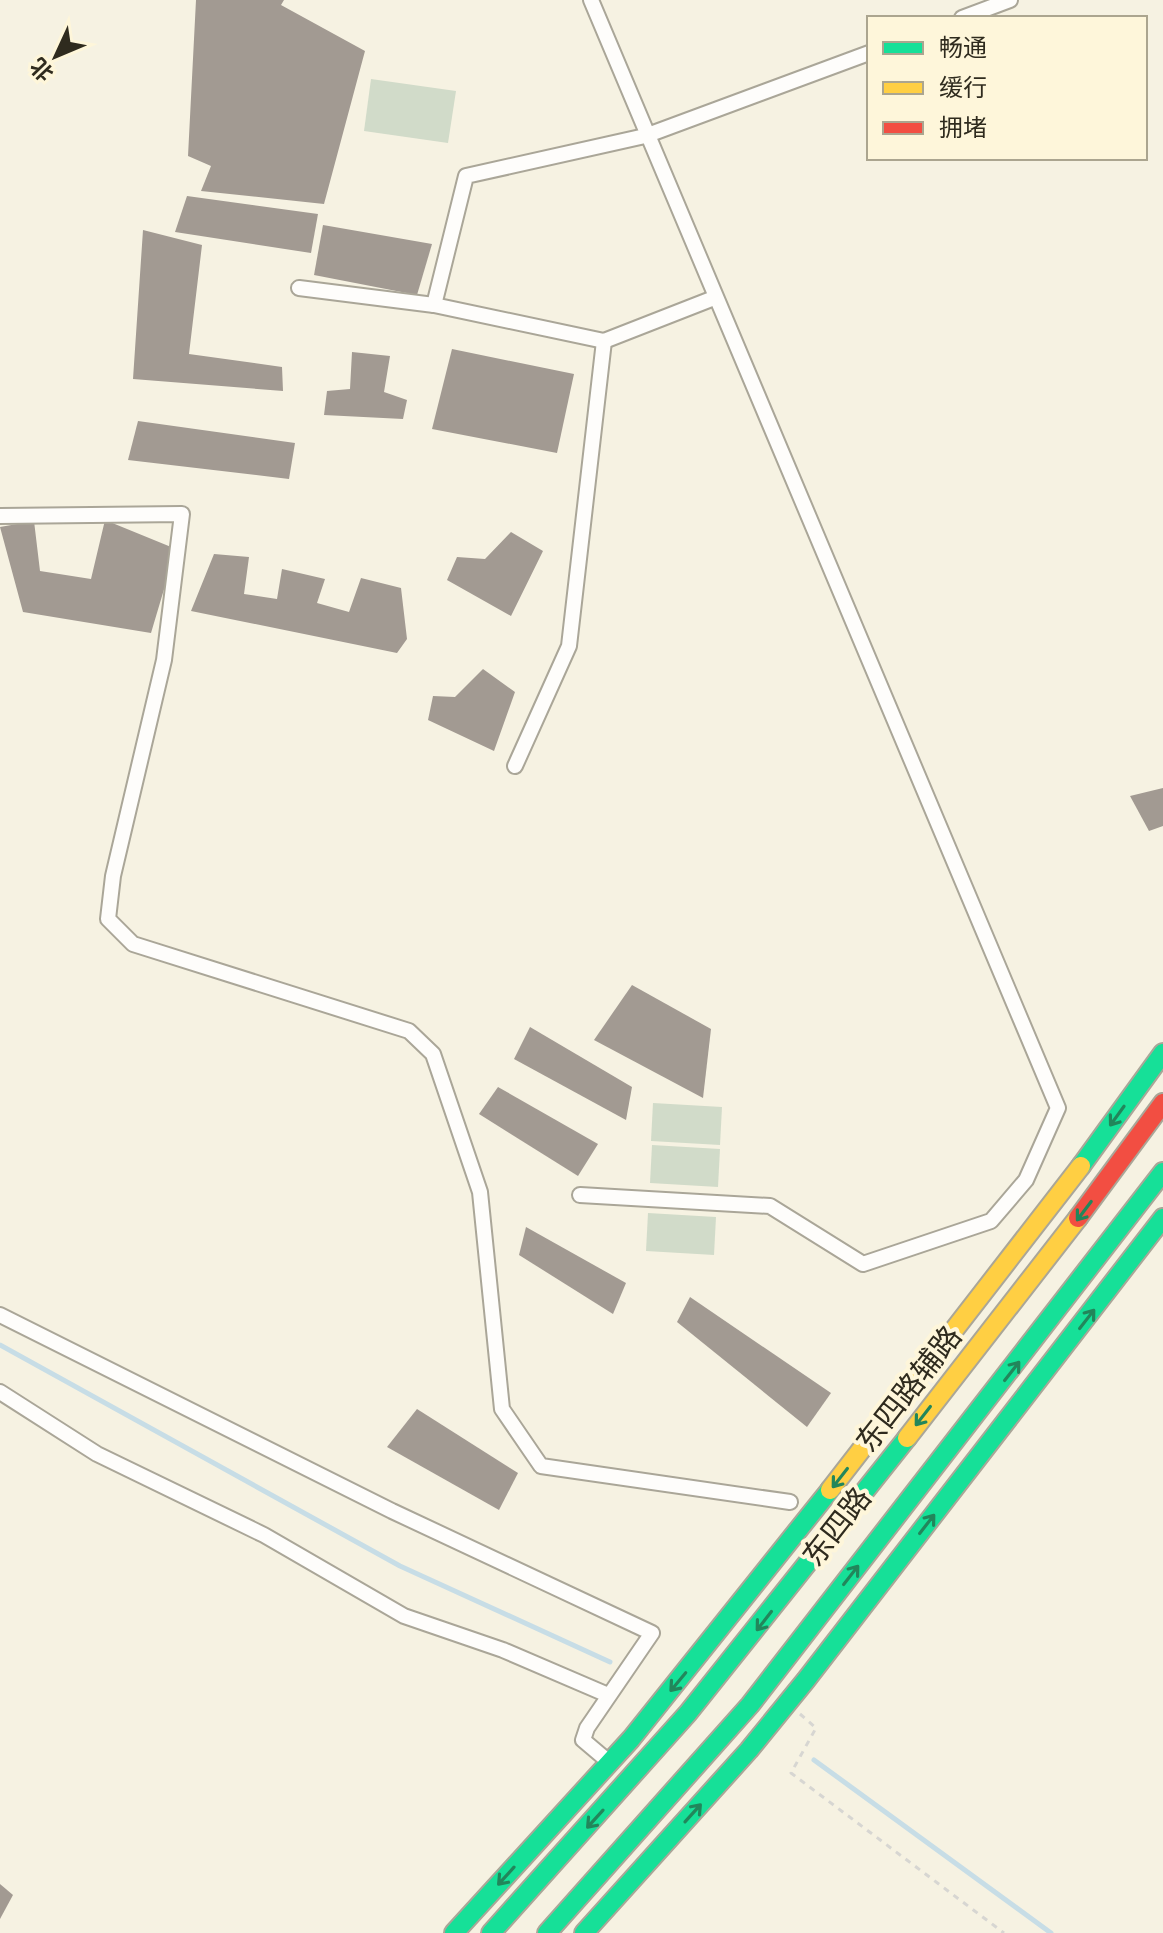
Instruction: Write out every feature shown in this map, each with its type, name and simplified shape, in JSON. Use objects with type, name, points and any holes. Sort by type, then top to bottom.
[{"type":"main road","name":"东四路辅路","points":[[454,1933],[609,1762],[714,1638],[1025,1241],[1163,1053]]},
{"type":"main road","name":"东四路","points":[[491,1933],[688,1713],[762,1624],[1048,1259],[1163,1103]]},
{"type":"main road","name":"东四路","points":[[547,1933],[750,1705],[1163,1172]]},
{"type":"main road","points":[[584,1933],[786,1704],[1163,1218]]},
{"type":"street","points":[[580,1195],[770,1206],[863,1264],[991,1221],[1026,1180],[1058,1108],[645,136],[591,0]]},
{"type":"street","points":[[967,16],[1010,0]]},
{"type":"street","points":[[434,305],[466,176],[645,136],[867,54]]},
{"type":"street","points":[[299,288],[434,305],[604,341],[714,298]]},
{"type":"street","points":[[515,766],[569,646],[604,341]]},
{"type":"street","points":[[0,516],[182,514],[164,660],[113,876],[108,919],[133,944],[409,1031],[433,1054],[480,1192],[502,1409],[541,1466],[790,1502]]},
{"type":"street","points":[[0,1315],[392,1511],[652,1633],[608,1695],[583,1740],[609,1762]]},
{"type":"street","points":[[0,1392],[97,1454],[264,1535],[404,1616],[503,1650],[608,1695]]},
{"type":"path","points":[[786,1704],[816,1728],[791,1773],[1004,1933]]},
{"type":"green space","points":[[371,79],[456,91],[448,143],[364,131]]},
{"type":"green space","points":[[653,1103],[722,1107],[720,1145],[651,1141]]},
{"type":"green space","points":[[652,1145],[720,1149],[718,1187],[650,1183]]},
{"type":"green space","points":[[648,1213],[716,1217],[714,1255],[646,1251]]},
{"type":"building","points":[[196,0],[284,0],[281,5],[365,51],[324,204],[201,191],[211,166],[188,156]]},
{"type":"building","points":[[187,196],[318,214],[311,253],[175,232]]},
{"type":"building","points":[[323,225],[432,244],[417,295],[314,275]]},
{"type":"building","points":[[143,230],[202,245],[189,354],[282,367],[283,391],[133,379]]},
{"type":"building","points":[[452,349],[574,374],[557,453],[432,429]]},
{"type":"building","points":[[352,352],[390,356],[384,392],[407,400],[403,419],[324,415],[327,391],[350,389]]},
{"type":"building","points":[[138,421],[295,443],[289,479],[128,460]]},
{"type":"building","points":[[105,520],[176,549],[151,633],[23,612],[0,527],[34,521],[40,571],[91,579]]},
{"type":"building","points":[[511,532],[543,551],[511,616],[447,580],[457,557],[485,559]]},
{"type":"building","points":[[214,554],[249,557],[244,594],[277,599],[282,569],[325,579],[317,603],[349,612],[361,578],[401,588],[407,639],[397,653],[191,611]]},
{"type":"building","points":[[483,669],[515,692],[494,751],[428,720],[433,696],[455,697]]},
{"type":"building","points":[[1163,788],[1163,826],[1149,831],[1130,796]]},
{"type":"building","points":[[632,985],[711,1029],[703,1098],[594,1040]]},
{"type":"building","points":[[530,1027],[632,1087],[626,1120],[514,1059]]},
{"type":"building","points":[[498,1087],[598,1144],[578,1176],[479,1114]]},
{"type":"building","points":[[526,1227],[626,1283],[613,1314],[519,1255]]},
{"type":"building","points":[[690,1297],[831,1393],[807,1427],[677,1322]]},
{"type":"building","points":[[417,1409],[518,1473],[499,1510],[387,1447]]},
{"type":"building","points":[[0,1884],[13,1895],[0,1919]]},
{"type":"waterway","points":[[0,1345],[400,1566],[610,1662]]},
{"type":"waterway","points":[[814,1760],[1051,1933]]},
{"type":"traffic: fast","points":[[1081,1166],[1163,1053]]},
{"type":"traffic: fast","points":[[547,1933],[750,1705],[1163,1172]]},
{"type":"traffic: fast","points":[[584,1933],[749,1750],[806,1680],[1163,1218]]},
{"type":"traffic: fast","points":[[491,1933],[688,1713],[907,1438]]},
{"type":"traffic: fast","points":[[454,1933],[631,1739],[830,1490]]},
{"type":"traffic: slow","points":[[830,1490],[1081,1166]]},
{"type":"traffic: slow","points":[[907,1438],[1078,1218]]},
{"type":"traffic: jam","points":[[1078,1218],[1163,1103]]}]
